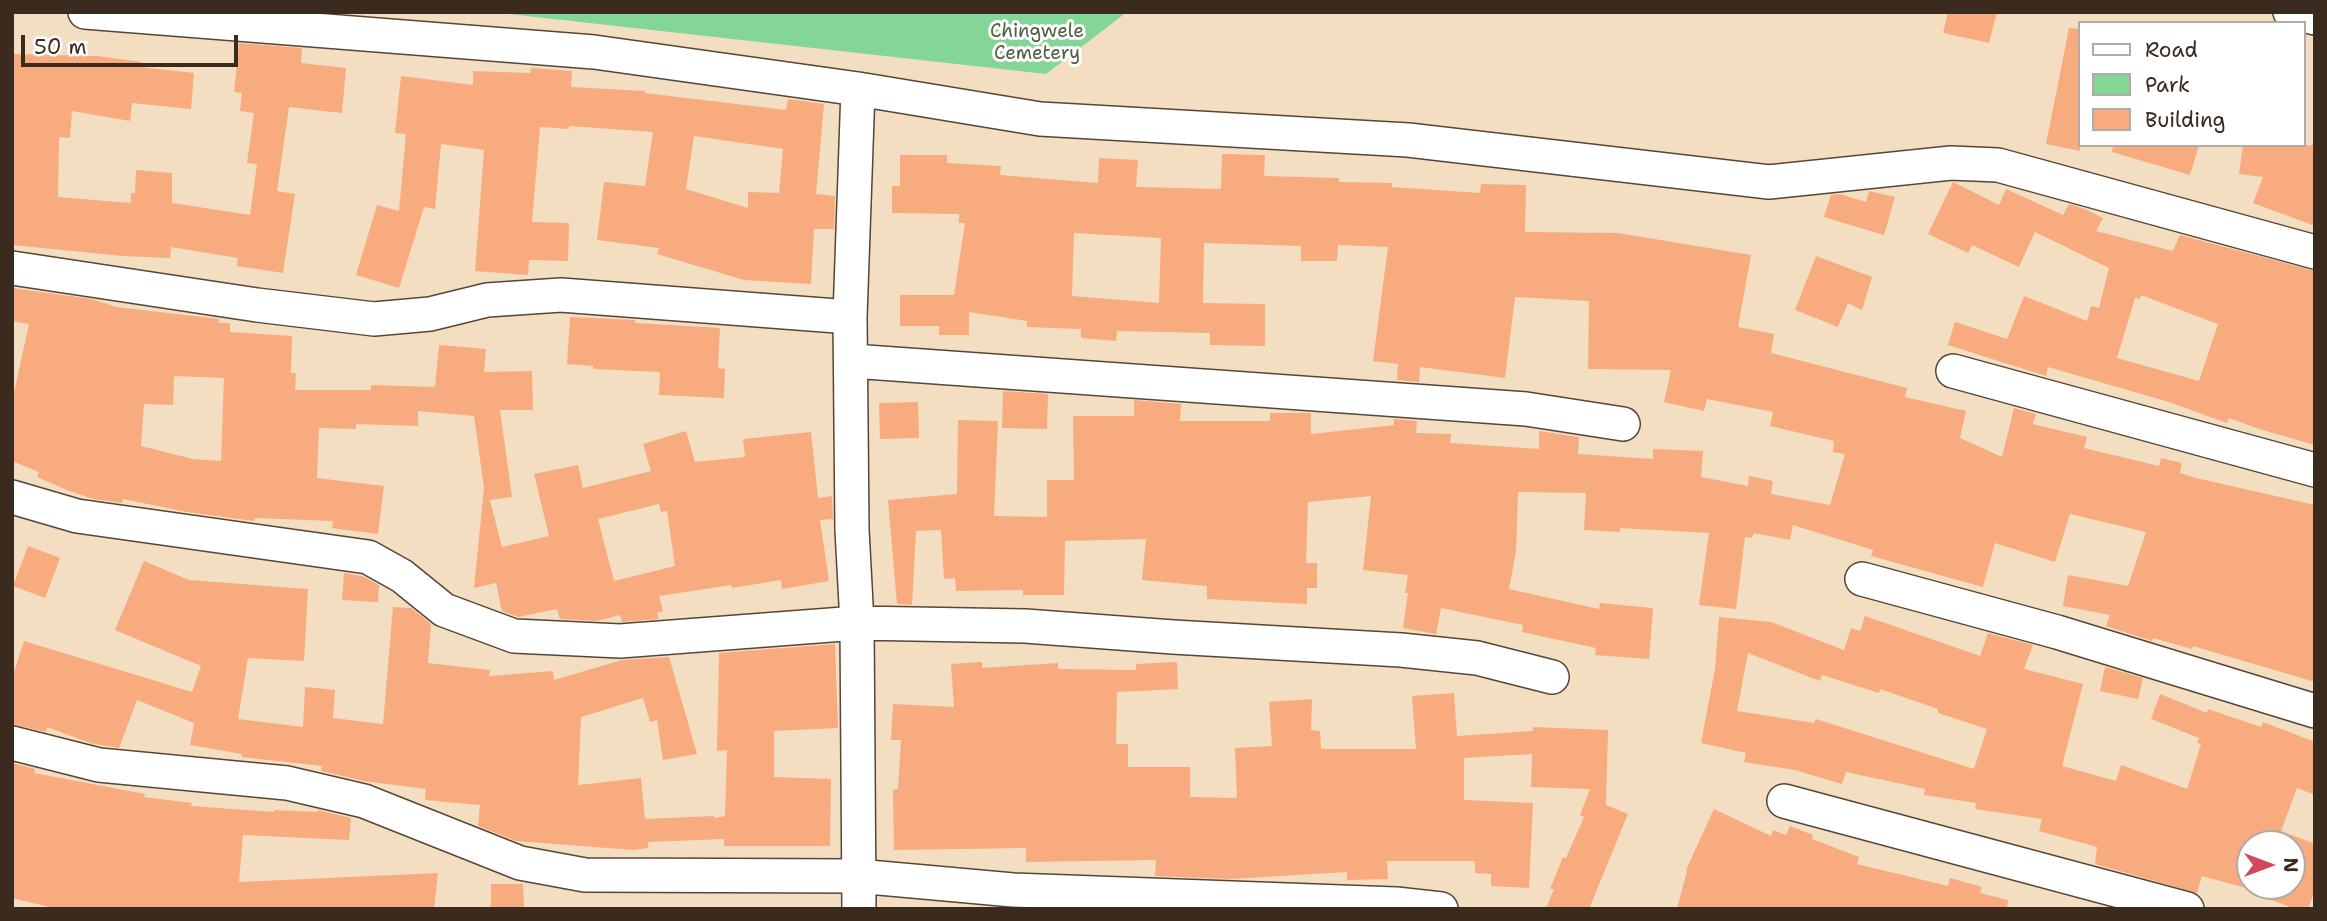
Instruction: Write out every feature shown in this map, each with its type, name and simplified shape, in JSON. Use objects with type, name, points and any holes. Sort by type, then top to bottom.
[{"type":"street","points":[[85,12],[594,52],[858,89],[1040,119],[1408,141],[1769,181],[1951,163],[1998,165],[2315,252]]},
{"type":"street","points":[[2290,12],[2315,18]]},
{"type":"street","points":[[858,89],[850,317],[852,530],[857,623],[859,909]]},
{"type":"street","points":[[12,268],[257,305],[374,319],[430,314],[487,300],[561,296],[850,317]]},
{"type":"street","points":[[852,361],[1526,408],[1623,424]]},
{"type":"street","points":[[1953,371],[2315,471]]},
{"type":"street","points":[[12,496],[77,516],[368,556],[402,576],[444,610],[514,635],[620,641],[857,623],[1025,626],[1401,650],[1477,658],[1552,677]]},
{"type":"street","points":[[1862,579],[2057,632],[2315,711]]},
{"type":"street","points":[[12,743],[99,765],[287,783],[364,801],[520,863],[585,875],[857,876],[1013,890],[1396,904],[1441,909]]},
{"type":"street","points":[[1784,801],[2187,909]]},
{"type":"green space","name":"Chingwele Cemetery","points":[[491,12],[1127,12],[1046,74]]},
{"type":"building","points":[[1948,12],[1997,12],[1989,43],[1943,33]]},
{"type":"building","points":[[2069,28],[2078,29],[2080,151],[2046,144]]},
{"type":"building","points":[[239,43],[302,48],[301,63],[346,68],[342,113],[289,107],[277,191],[295,194],[283,273],[237,266],[238,258],[171,247],[170,258],[12,245],[12,54],[97,56],[142,62],[141,67],[194,73],[191,109],[132,103],[130,121],[72,111],[70,138],[59,137],[58,197],[131,203],[131,193],[135,193],[136,170],[172,173],[172,203],[250,215],[257,164],[247,163],[254,113],[240,111],[242,93],[234,92]]},
{"type":"building","points":[[531,68],[572,71],[571,87],[645,91],[786,110],[788,99],[824,104],[816,194],[835,196],[834,229],[814,229],[811,284],[744,280],[657,254],[659,248],[597,240],[604,182],[645,186],[653,132],[569,126],[569,129],[540,127],[532,222],[569,223],[568,261],[529,260],[528,275],[475,271],[484,150],[441,144],[435,209],[424,207],[399,288],[356,275],[377,205],[399,211],[406,134],[395,133],[401,76],[473,85],[473,71],[530,73]],"holes":[[[694,136],[783,149],[779,193],[748,192],[748,208],[686,189]]]},
{"type":"building","points":[[2315,145],[2315,226],[2253,203],[2263,177],[2239,174],[2243,147]]},
{"type":"building","points":[[2113,147],[2198,147],[2190,175],[2112,152]]},
{"type":"building","points":[[1222,154],[1265,155],[1264,176],[1339,178],[1339,182],[1392,183],[1392,187],[1480,193],[1481,184],[1526,185],[1525,232],[1618,233],[1751,255],[1738,327],[1774,334],[1771,353],[1907,388],[1905,397],[1966,411],[1960,438],[2002,457],[2014,408],[2036,414],[2033,424],[2087,437],[2084,448],[2159,466],[2161,458],[2182,463],[2180,473],[2315,505],[2315,682],[2193,646],[2192,649],[2153,638],[2152,641],[2106,626],[2110,615],[2063,606],[2068,575],[2128,586],[2146,532],[2070,514],[2055,562],[1995,543],[1983,587],[1871,556],[1873,550],[1793,525],[1790,540],[1754,533],[1752,538],[1745,537],[1736,609],[1699,605],[1709,533],[1620,528],[1620,532],[1584,530],[1586,493],[1518,492],[1516,552],[1509,589],[1599,609],[1600,603],[1653,608],[1649,659],[1595,655],[1596,648],[1522,632],[1523,625],[1441,608],[1436,634],[1403,628],[1408,575],[1363,570],[1371,496],[1308,502],[1306,563],[1317,563],[1317,588],[1307,588],[1307,604],[1207,599],[1207,586],[1142,580],[1146,539],[1065,541],[1064,595],[1023,595],[1023,590],[956,591],[955,578],[944,579],[941,530],[916,531],[912,605],[897,604],[888,500],[957,494],[958,420],[998,421],[994,516],[1047,517],[1047,480],[1074,480],[1073,416],[1134,416],[1134,400],[1181,404],[1180,421],[1270,421],[1270,413],[1311,413],[1311,434],[1394,425],[1394,419],[1417,421],[1416,433],[1451,434],[1450,443],[1539,449],[1539,431],[1579,437],[1578,454],[1653,459],[1653,449],[1703,451],[1701,477],[1748,486],[1749,476],[1773,481],[1771,494],[1830,505],[1845,454],[1833,452],[1834,441],[1770,426],[1773,412],[1707,399],[1704,411],[1664,402],[1671,370],[1588,369],[1589,301],[1515,297],[1505,378],[1420,367],[1419,382],[1397,380],[1398,364],[1373,361],[1388,247],[1338,245],[1337,261],[1301,261],[1301,246],[1204,243],[1203,303],[1265,304],[1265,346],[1210,345],[1210,333],[1117,331],[1116,341],[1081,338],[1081,329],[1027,327],[1027,321],[969,312],[969,335],[939,335],[939,326],[900,326],[900,295],[954,295],[965,223],[959,223],[959,214],[892,213],[892,186],[900,186],[900,155],[947,155],[947,163],[1001,166],[1000,175],[1098,183],[1099,158],[1138,160],[1136,187],[1221,189]],"holes":[[[1074,233],[1161,238],[1159,303],[1072,296]]]},
{"type":"building","points":[[1953,182],[1999,205],[2006,189],[2063,215],[2069,204],[2085,209],[2103,218],[2096,231],[2173,251],[2180,235],[2315,271],[2315,445],[2229,418],[2227,423],[2169,402],[2048,367],[2046,376],[1948,345],[1955,322],[2007,339],[2024,296],[2087,321],[2091,306],[2099,308],[2109,268],[2035,232],[2019,267],[1972,245],[1968,253],[1928,234]],"holes":[[[2141,295],[2218,324],[2199,381],[2117,358],[2135,298],[2140,299]]]},
{"type":"building","points":[[1869,191],[1895,197],[1884,235],[1824,217],[1831,195],[1840,194],[1866,202]]},
{"type":"building","points":[[1816,256],[1872,277],[1862,310],[1848,303],[1838,327],[1795,310]]},
{"type":"building","points":[[12,288],[91,299],[117,307],[219,319],[219,323],[230,323],[230,332],[292,336],[291,373],[296,373],[295,390],[371,390],[371,385],[435,387],[439,345],[486,349],[484,372],[532,371],[533,410],[500,410],[512,497],[490,500],[502,547],[549,536],[534,474],[578,465],[583,488],[651,471],[643,444],[686,431],[695,462],[745,457],[743,439],[811,432],[818,498],[832,496],[833,519],[820,520],[829,581],[782,589],[781,580],[659,596],[663,611],[657,613],[659,619],[622,622],[620,615],[597,621],[560,619],[557,609],[518,617],[502,611],[496,583],[474,588],[484,488],[474,416],[418,411],[418,426],[356,424],[356,429],[319,428],[317,478],[384,486],[378,534],[332,528],[333,521],[255,518],[254,521],[187,512],[123,499],[122,503],[93,499],[37,477],[39,472],[12,461],[12,402],[29,324],[12,321]],"holes":[[[174,376],[224,378],[221,461],[193,459],[141,446],[144,404],[173,405]],[[659,504],[661,512],[667,511],[675,566],[614,581],[598,519]]]},
{"type":"building","points":[[570,317],[720,328],[718,368],[725,369],[724,398],[659,395],[660,372],[593,369],[593,366],[567,364]]},
{"type":"building","points":[[1003,391],[1048,394],[1047,429],[1002,428]]},
{"type":"building","points":[[918,402],[919,438],[880,439],[879,403]]},
{"type":"building","points":[[28,546],[60,558],[45,598],[13,586]]},
{"type":"building","points":[[144,561],[189,580],[308,589],[304,661],[248,658],[238,719],[303,727],[305,687],[335,690],[333,718],[383,724],[393,607],[411,608],[431,624],[428,663],[490,670],[489,676],[553,671],[554,680],[622,660],[669,657],[697,754],[663,760],[657,720],[650,722],[643,698],[581,717],[578,785],[641,778],[645,819],[725,816],[727,750],[717,751],[719,653],[835,644],[838,728],[774,731],[774,777],[831,779],[830,846],[724,846],[724,839],[648,842],[648,848],[633,850],[516,841],[478,826],[480,805],[425,800],[426,789],[364,781],[321,771],[322,766],[242,757],[242,754],[190,745],[194,723],[137,700],[119,748],[90,743],[47,727],[46,732],[12,724],[12,678],[24,641],[192,692],[201,666],[115,630]]},
{"type":"building","points":[[344,573],[362,576],[379,585],[378,602],[342,600]]},
{"type":"building","points":[[1865,616],[1980,656],[1988,633],[2033,645],[2024,669],[2083,684],[2062,766],[2116,781],[2121,765],[2187,789],[2201,744],[2197,743],[2199,738],[2151,719],[2160,694],[2207,713],[2208,709],[2261,727],[2263,722],[2315,742],[2315,795],[2297,788],[2281,830],[2236,830],[2236,885],[2202,876],[2197,893],[2095,864],[2097,847],[2039,831],[2042,819],[1975,809],[1976,803],[1924,795],[1925,789],[1846,772],[1842,784],[1795,770],[1744,762],[1746,753],[1701,743],[1715,669],[1719,617],[1771,622],[1844,650],[1851,628],[1860,631]],"holes":[[[1748,653],[1820,681],[1822,675],[1879,693],[1880,689],[1938,709],[1938,713],[1987,729],[1974,769],[1816,719],[1814,723],[1737,711]]]},
{"type":"building","points":[[982,662],[982,668],[1058,663],[1058,669],[1136,670],[1136,664],[1177,662],[1178,689],[1117,692],[1116,744],[1128,744],[1128,767],[1190,767],[1190,797],[1237,798],[1235,748],[1272,746],[1269,702],[1312,699],[1311,730],[1320,731],[1321,749],[1416,749],[1412,696],[1454,693],[1457,736],[1533,731],[1533,727],[1608,730],[1606,805],[1628,814],[1589,909],[1546,909],[1554,889],[1550,889],[1563,857],[1566,858],[1584,817],[1580,815],[1590,789],[1531,787],[1532,754],[1464,758],[1464,800],[1533,803],[1529,888],[1491,886],[1491,874],[1475,873],[1475,861],[1387,861],[1388,879],[1347,880],[1347,872],[1231,879],[1155,876],[1156,860],[1026,862],[1026,848],[894,850],[893,790],[898,789],[901,740],[891,740],[893,704],[954,707],[951,664]]},
{"type":"building","points":[[2105,667],[2143,678],[2138,699],[2100,691]]},
{"type":"building","points":[[12,763],[35,769],[34,773],[145,794],[144,797],[192,803],[191,806],[274,812],[317,810],[351,818],[349,840],[243,835],[239,882],[438,873],[434,909],[58,909],[12,898]]},
{"type":"building","points":[[1714,809],[1771,836],[1773,830],[1786,835],[1790,826],[1813,835],[1812,839],[1859,857],[1857,864],[1948,886],[1950,878],[1982,887],[1980,893],[2008,900],[2007,909],[1677,909],[1686,870]]},
{"type":"building","points":[[2306,841],[2315,844],[2315,890],[2308,909],[2295,909],[2272,900],[2306,900]]},
{"type":"building","points":[[491,884],[523,884],[524,909],[491,909]]}]
